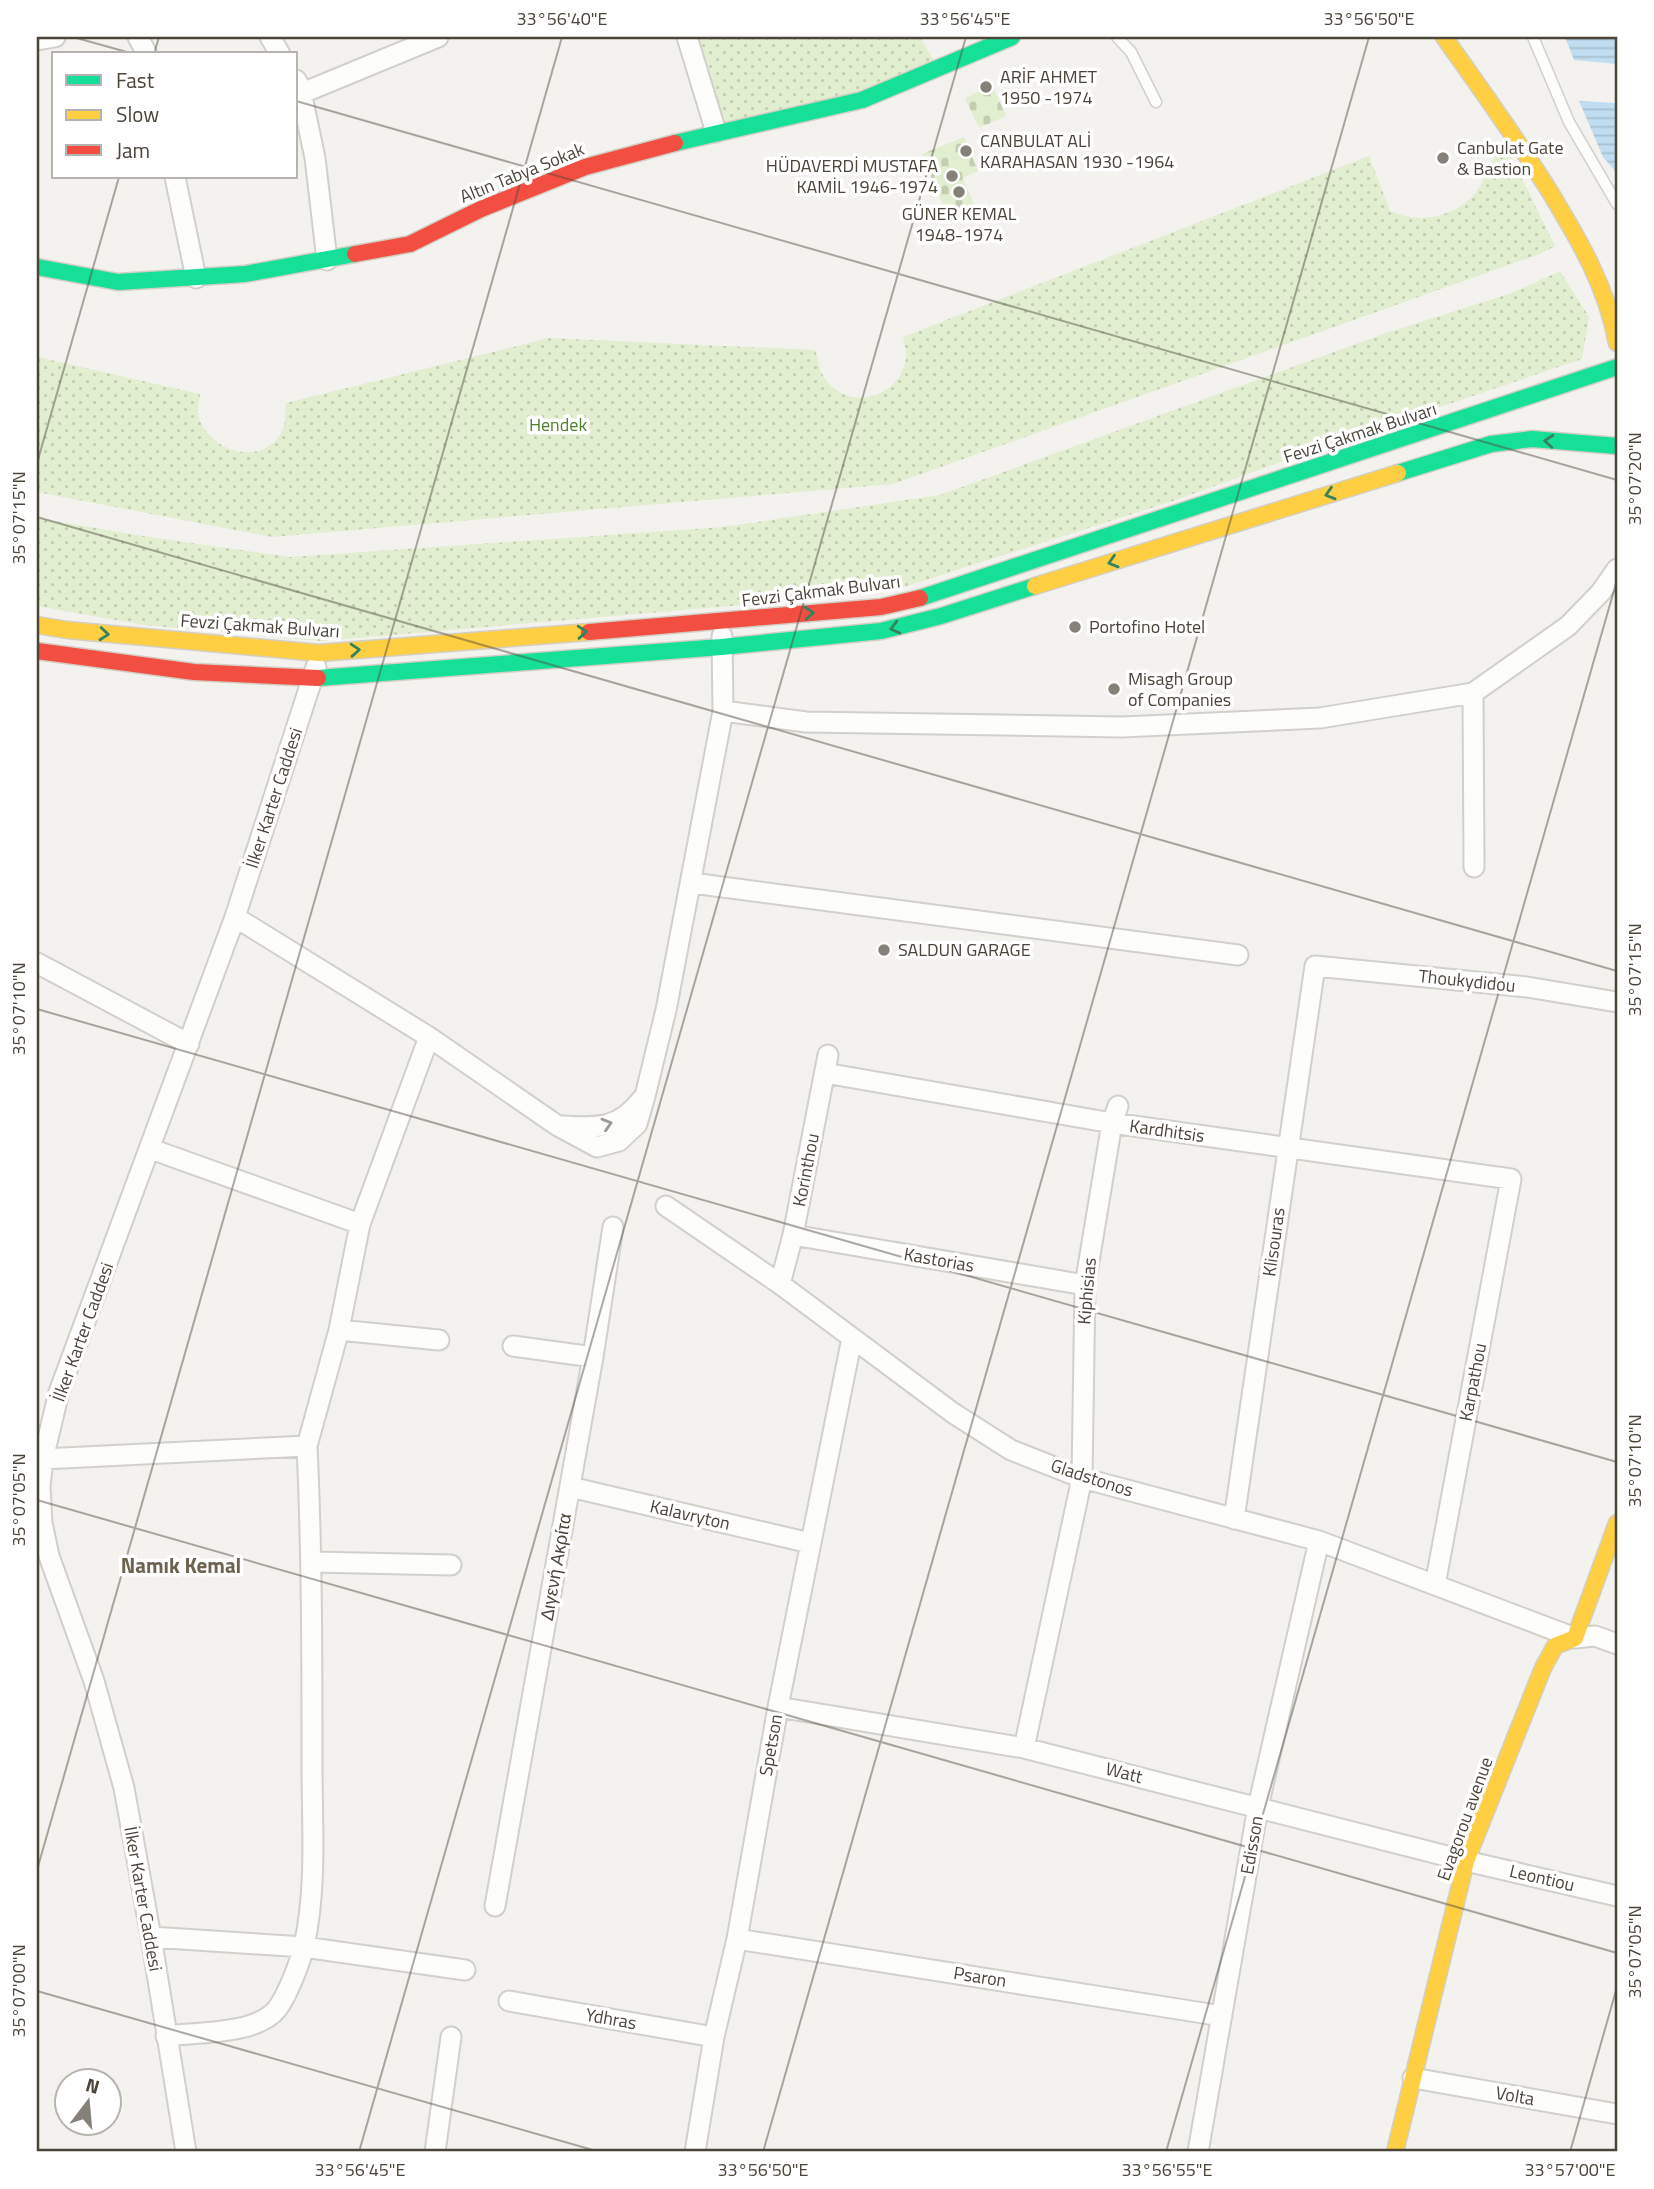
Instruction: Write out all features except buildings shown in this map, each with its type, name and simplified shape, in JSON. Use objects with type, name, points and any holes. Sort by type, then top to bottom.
[{"type":"main road","name":"Altın Tabya Sokak","points":[[37,267],[118,282],[196,278],[245,274],[410,244],[481,209],[585,167],[716,132],[862,100],[1012,37]]},
{"type":"main road","points":[[1444,37],[1534,166],[1591,261],[1607,298],[1617,343]]},
{"type":"main road","name":"Fevzi Çakmak Bulvarı","points":[[37,625],[319,653],[881,607],[938,593],[1617,367]]},
{"type":"main road","points":[[37,651],[194,671],[313,678],[881,631],[941,616],[1490,444],[1532,439],[1617,446]]},
{"type":"main road","points":[[1575,1638],[1617,1523]]},
{"type":"main road","name":"Evagorou avenue","points":[[1395,2152],[1466,1861],[1543,1668],[1555,1646],[1575,1638]]},
{"type":"street","points":[[37,40],[55,37]]},
{"type":"street","points":[[327,260],[315,158],[298,87],[438,37]]},
{"type":"street","points":[[687,37],[716,132]]},
{"type":"street","points":[[175,178],[196,278]]},
{"type":"street","points":[[723,711],[806,722],[1122,727],[1320,718],[1473,693],[1567,626],[1601,592],[1617,569]]},
{"type":"street","points":[[235,917],[429,1037],[558,1126],[597,1147],[619,1140],[637,1124],[645,1096],[692,883],[723,711],[723,621]]},
{"type":"street","name":"İlker Karter Caddesi","points":[[186,2152],[124,1788],[94,1681],[43,1559],[40,1487],[43,1427],[59,1392],[151,1149],[235,917],[319,653]]},
{"type":"street","points":[[1473,693],[1474,867]]},
{"type":"street","points":[[692,883],[1238,955]]},
{"type":"street","points":[[37,963],[189,1044]]},
{"type":"street","name":"Thoukydidou","points":[[1315,966],[1527,987],[1617,1002]]},
{"type":"street","name":"Klisouras","points":[[1234,1519],[1315,966]]},
{"type":"street","points":[[166,2036],[244,2028],[262,2022],[277,2009],[304,1947],[310,1904],[312,1847],[313,1562],[307,1446],[338,1330],[360,1224],[429,1037]]},
{"type":"street","name":"Kardhitsis","points":[[826,1064],[1115,1115],[1287,1149],[1511,1179]]},
{"type":"street","name":"Korinthou","points":[[780,1284],[793,1235],[826,1064]]},
{"type":"street","name":"Kiphisias","points":[[1024,1748],[1082,1478],[1085,1285],[1115,1115]]},
{"type":"street","points":[[151,1149],[360,1224]]},
{"type":"street","name":"Karpathou","points":[[1435,1585],[1511,1179]]},
{"type":"street","name":"Gladstonos","points":[[666,1206],[780,1284],[953,1413],[1011,1450],[1082,1478],[1319,1541],[1575,1638],[1595,1636],[1617,1644]]},
{"type":"street","name":"Διγενή Ακρίτα","points":[[495,1906],[593,1357],[613,1227]]},
{"type":"street","name":"Kastorias","points":[[793,1235],[1085,1285]]},
{"type":"street","points":[[338,1330],[439,1340]]},
{"type":"street","name":"Spetson","points":[[695,2152],[714,2036],[737,1939],[778,1707],[852,1338]]},
{"type":"street","points":[[513,1346],[593,1357]]},
{"type":"street","points":[[43,1459],[307,1446]]},
{"type":"street","name":"Kalavryton","points":[[570,1487],[810,1543]]},
{"type":"street","name":"Edisson","points":[[1198,2152],[1258,1807],[1319,1541]]},
{"type":"street","points":[[313,1562],[451,1565]]},
{"type":"street","name":"Watt","points":[[778,1707],[1024,1748],[1466,1861]]},
{"type":"street","name":"Leontiou","points":[[1466,1861],[1617,1896]]},
{"type":"street","points":[[151,1937],[304,1947],[465,1970]]},
{"type":"street","name":"Psaron","points":[[737,1939],[1222,2015]]},
{"type":"street","name":"Ydhras","points":[[509,2001],[714,2036]]},
{"type":"street","points":[[435,2152],[451,2037]]},
{"type":"street","name":"Volta","points":[[1413,2078],[1617,2114]]},
{"type":"lane","points":[[1117,37],[1131,52],[1156,102]]},
{"type":"lane","points":[[1533,37],[1569,122],[1617,204]]},
{"type":"green space","points":[[696,37],[920,37],[936,64],[863,95],[725,123]]},
{"type":"green space","points":[[992,85],[1006,116],[979,128],[965,98]]},
{"type":"green space","points":[[964,137],[978,171],[963,178],[975,207],[948,218],[922,154]]},
{"type":"green space","name":"Hendek","points":[[1501,149],[1509,152],[1555,246],[1542,253],[893,484],[272,537],[37,492],[37,357],[200,394],[198,415],[207,432],[227,448],[252,452],[274,442],[282,431],[286,403],[549,338],[815,350],[822,374],[834,388],[858,398],[883,392],[894,383],[902,372],[906,356],[903,337],[1369,156],[1390,211],[1424,218],[1447,213],[1468,201]]},
{"type":"green space","points":[[1560,271],[1589,317],[1582,359],[1336,442],[1176,500],[885,593],[321,641],[144,625],[37,606],[37,518],[290,557],[723,527],[940,495],[1389,332],[1512,293]]},
{"type":"water","points":[[1565,37],[1617,37],[1617,64],[1574,60]]},
{"type":"water","points":[[1579,101],[1617,103],[1617,173],[1603,157]]},
{"type":"traffic: fast","points":[[675,143],[862,100],[1012,37]]},
{"type":"traffic: fast","points":[[37,267],[118,282],[245,274],[355,254]]},
{"type":"traffic: fast","points":[[920,598],[1617,367]]},
{"type":"traffic: fast","points":[[1398,473],[1491,444],[1532,439],[1617,446]]},
{"type":"traffic: fast","points":[[318,678],[721,647],[881,631],[941,616],[1035,586]]},
{"type":"traffic: slow","points":[[1444,37],[1525,153],[1571,228],[1599,283],[1617,343]]},
{"type":"traffic: slow","points":[[1035,586],[1398,473]]},
{"type":"traffic: slow","points":[[37,625],[319,653],[589,632]]},
{"type":"traffic: slow","points":[[1395,2152],[1466,1861],[1543,1668],[1555,1646],[1575,1638],[1617,1523]]},
{"type":"traffic: jam","points":[[355,254],[410,244],[481,209],[585,167],[675,143]]},
{"type":"traffic: jam","points":[[589,632],[881,607],[920,598]]},
{"type":"traffic: jam","points":[[37,651],[194,672],[318,678]]},
{"type":"place","name":"ARİF AHMET 1950 -1974","points":[[986,87]]},
{"type":"place","name":"CANBULAT ALİ KARAHASAN 1930 -1964","points":[[966,151]]},
{"type":"place","name":"Canbulat Gate & Bastion","points":[[1443,158]]},
{"type":"place","name":"HÜDAVERDİ MUSTAFA KAMİL 1946-1974","points":[[952,176]]},
{"type":"place","name":"GÜNER KEMAL 1948-1974","points":[[959,192]]},
{"type":"place","name":"Portofino Hotel","points":[[1075,627]]},
{"type":"place","name":"Misagh Group of Companies","points":[[1114,689]]},
{"type":"place","name":"SALDUN GARAGE","points":[[884,950]]},
{"type":"district","name":"Namık Kemal","points":[[181,1566]]}]
